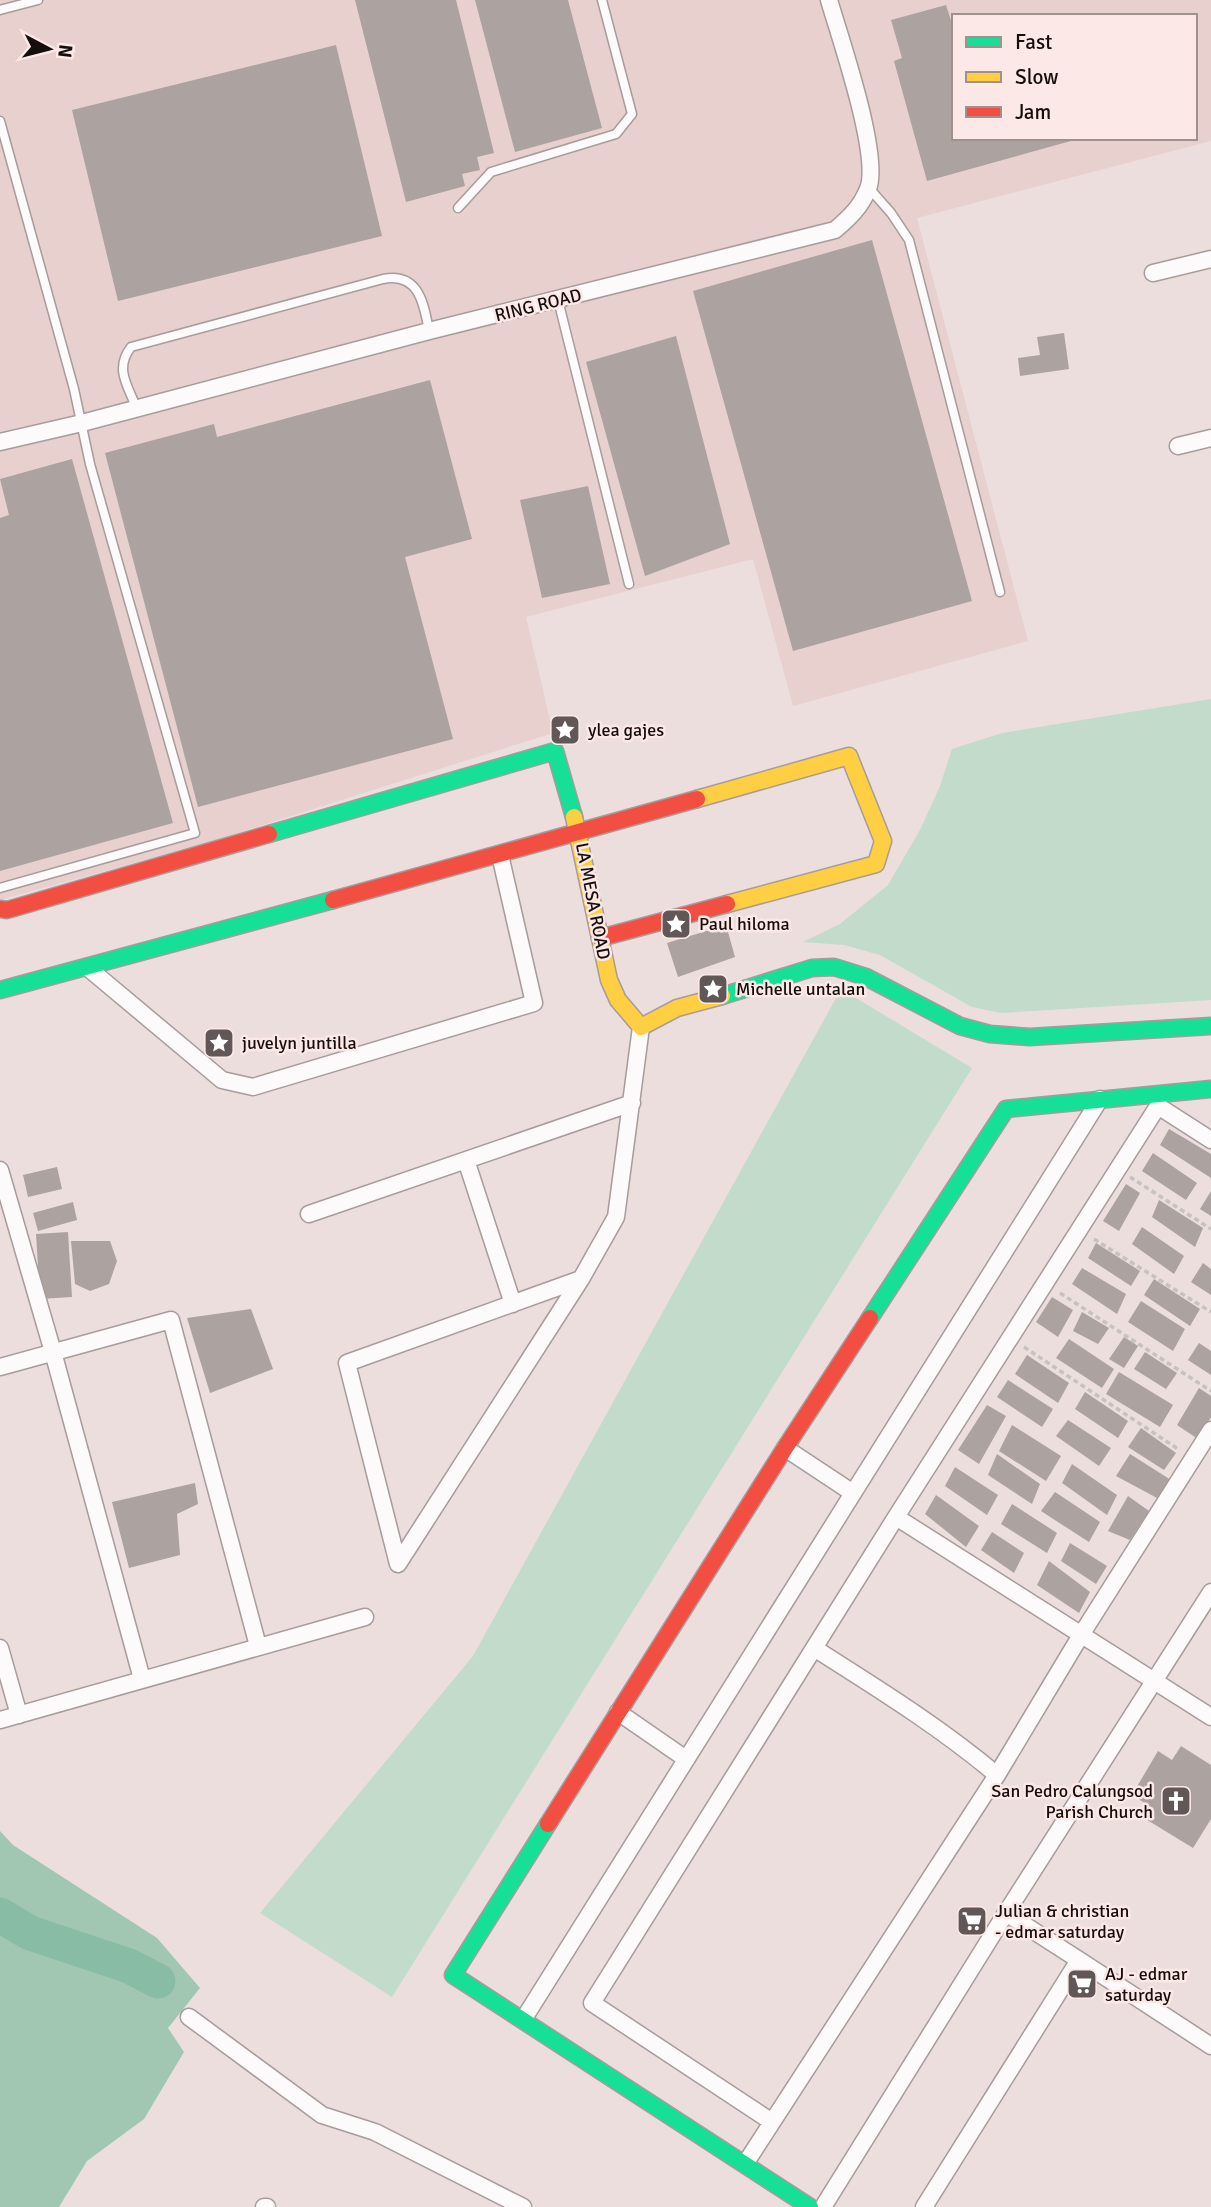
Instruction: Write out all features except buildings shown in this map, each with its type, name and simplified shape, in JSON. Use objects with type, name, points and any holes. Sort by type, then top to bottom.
[{"type":"street","points":[[829,0],[870,153],[869,188]]},
{"type":"street","name":"RING ROAD","points":[[0,442],[835,230],[855,214],[869,188]]},
{"type":"street","points":[[1153,272],[1211,259]]},
{"type":"street","points":[[1178,446],[1211,438]]},
{"type":"street","name":"LA MESA ROAD","points":[[0,909],[7,910],[555,751],[579,832],[609,980],[618,1000],[641,1027]]},
{"type":"street","points":[[0,990],[500,855],[849,756],[883,841],[876,864],[600,938]]},
{"type":"street","points":[[87,967],[222,1080],[253,1087],[534,1003],[500,855]]},
{"type":"street","points":[[582,1279],[347,1363],[398,1564],[582,1279],[616,1217],[641,1027],[677,1008],[812,968],[835,967],[866,977],[960,1027],[990,1034],[1030,1037],[1211,1026]]},
{"type":"street","points":[[810,2207],[453,1975],[785,1448],[1006,1109],[1211,1089]]},
{"type":"street","points":[[523,2020],[1100,1099]]},
{"type":"street","points":[[309,1214],[632,1103]]},
{"type":"street","points":[[772,2122],[592,2003],[896,1517],[1158,1106],[1211,1140]]},
{"type":"street","points":[[466,1160],[513,1304]]},
{"type":"street","points":[[0,1170],[142,1679]]},
{"type":"street","points":[[0,1367],[171,1320],[258,1646]]},
{"type":"street","points":[[745,2164],[997,1775],[1081,1634],[1211,1430]]},
{"type":"street","points":[[785,1448],[853,1493]]},
{"type":"street","points":[[896,1517],[1211,1717]]},
{"type":"street","points":[[824,2207],[1006,1913],[1211,1592]]},
{"type":"street","points":[[0,1720],[365,1617]]},
{"type":"street","points":[[0,1648],[19,1715]]},
{"type":"street","points":[[814,1648],[962,1745],[997,1775]]},
{"type":"street","points":[[618,1712],[686,1759]]},
{"type":"street","points":[[1006,1913],[1211,2046]]},
{"type":"street","points":[[924,2207],[1079,1960]]},
{"type":"street","points":[[189,2017],[322,2115],[375,2132],[523,2207]]},
{"type":"lane","points":[[0,10],[38,0]]},
{"type":"lane","points":[[458,208],[491,172],[616,134],[632,114],[602,0]]},
{"type":"lane","points":[[0,121],[74,389],[90,464],[195,833],[0,888]]},
{"type":"lane","points":[[869,188],[891,213],[909,240],[1000,592]]},
{"type":"lane","points":[[137,409],[122,372],[123,357],[131,347],[369,282],[394,277],[405,280],[416,289],[423,303],[429,331]]},
{"type":"lane","points":[[558,300],[629,584]]},
{"type":"path","points":[[1117,1169],[1211,1229]]},
{"type":"path","points":[[1079,1229],[1211,1312]]},
{"type":"path","points":[[1045,1283],[1211,1391]]},
{"type":"path","points":[[1010,1339],[1193,1458]]},
{"type":"shaded area","points":[[0,0],[1211,0],[1211,141],[917,218],[1028,641],[793,706],[753,559],[526,617],[553,733],[209,842],[0,900]]},
{"type":"green space","points":[[1211,699],[1211,1000],[1001,1013],[972,1007],[880,955],[844,945],[803,942],[840,924],[888,885],[920,830],[940,786],[952,749],[1002,733]]},
{"type":"green space","points":[[841,989],[972,1068],[392,1997],[260,1913],[473,1656]]},
{"type":"green space","points":[[0,1831],[13,1845],[157,1938],[200,1988],[168,2028],[184,2052],[144,2119],[87,2161],[59,2207],[0,2207]]},
{"type":"waterway","points":[[0,1915],[30,1933],[129,1966],[158,1981]]},
{"type":"traffic: fast","points":[[269,834],[555,751],[574,817]]},
{"type":"traffic: fast","points":[[0,990],[333,900]]},
{"type":"traffic: fast","points":[[722,996],[812,968],[834,967],[866,977],[960,1026],[990,1034],[1030,1037],[1211,1026]]},
{"type":"traffic: fast","points":[[870,1318],[1006,1109],[1211,1089]]},
{"type":"traffic: fast","points":[[548,1824],[453,1975],[810,2207]]},
{"type":"traffic: slow","points":[[697,799],[849,756],[883,841],[876,864],[727,904]]},
{"type":"traffic: slow","points":[[574,817],[609,980],[618,1000],[641,1027],[677,1008],[722,996]]},
{"type":"traffic: jam","points":[[333,900],[697,799]]},
{"type":"traffic: jam","points":[[0,909],[7,910],[269,834]]},
{"type":"traffic: jam","points":[[600,938],[727,904]]},
{"type":"traffic: jam","points":[[548,1824],[870,1318]]},
{"type":"place","name":"ylea gajes","points":[[565,730]]},
{"type":"place","name":"Paul hiloma","points":[[676,924]]},
{"type":"place","name":"Michelle untalan","points":[[713,989]]},
{"type":"place","name":"juvelyn juntilla","points":[[219,1043]]},
{"type":"place","name":"San Pedro Calungsod Parish Church","points":[[1176,1801]]},
{"type":"place","name":"Julian & christian - edmar saturday","points":[[972,1921]]},
{"type":"place","name":"AJ - edmar saturday","points":[[1082,1984]]}]
